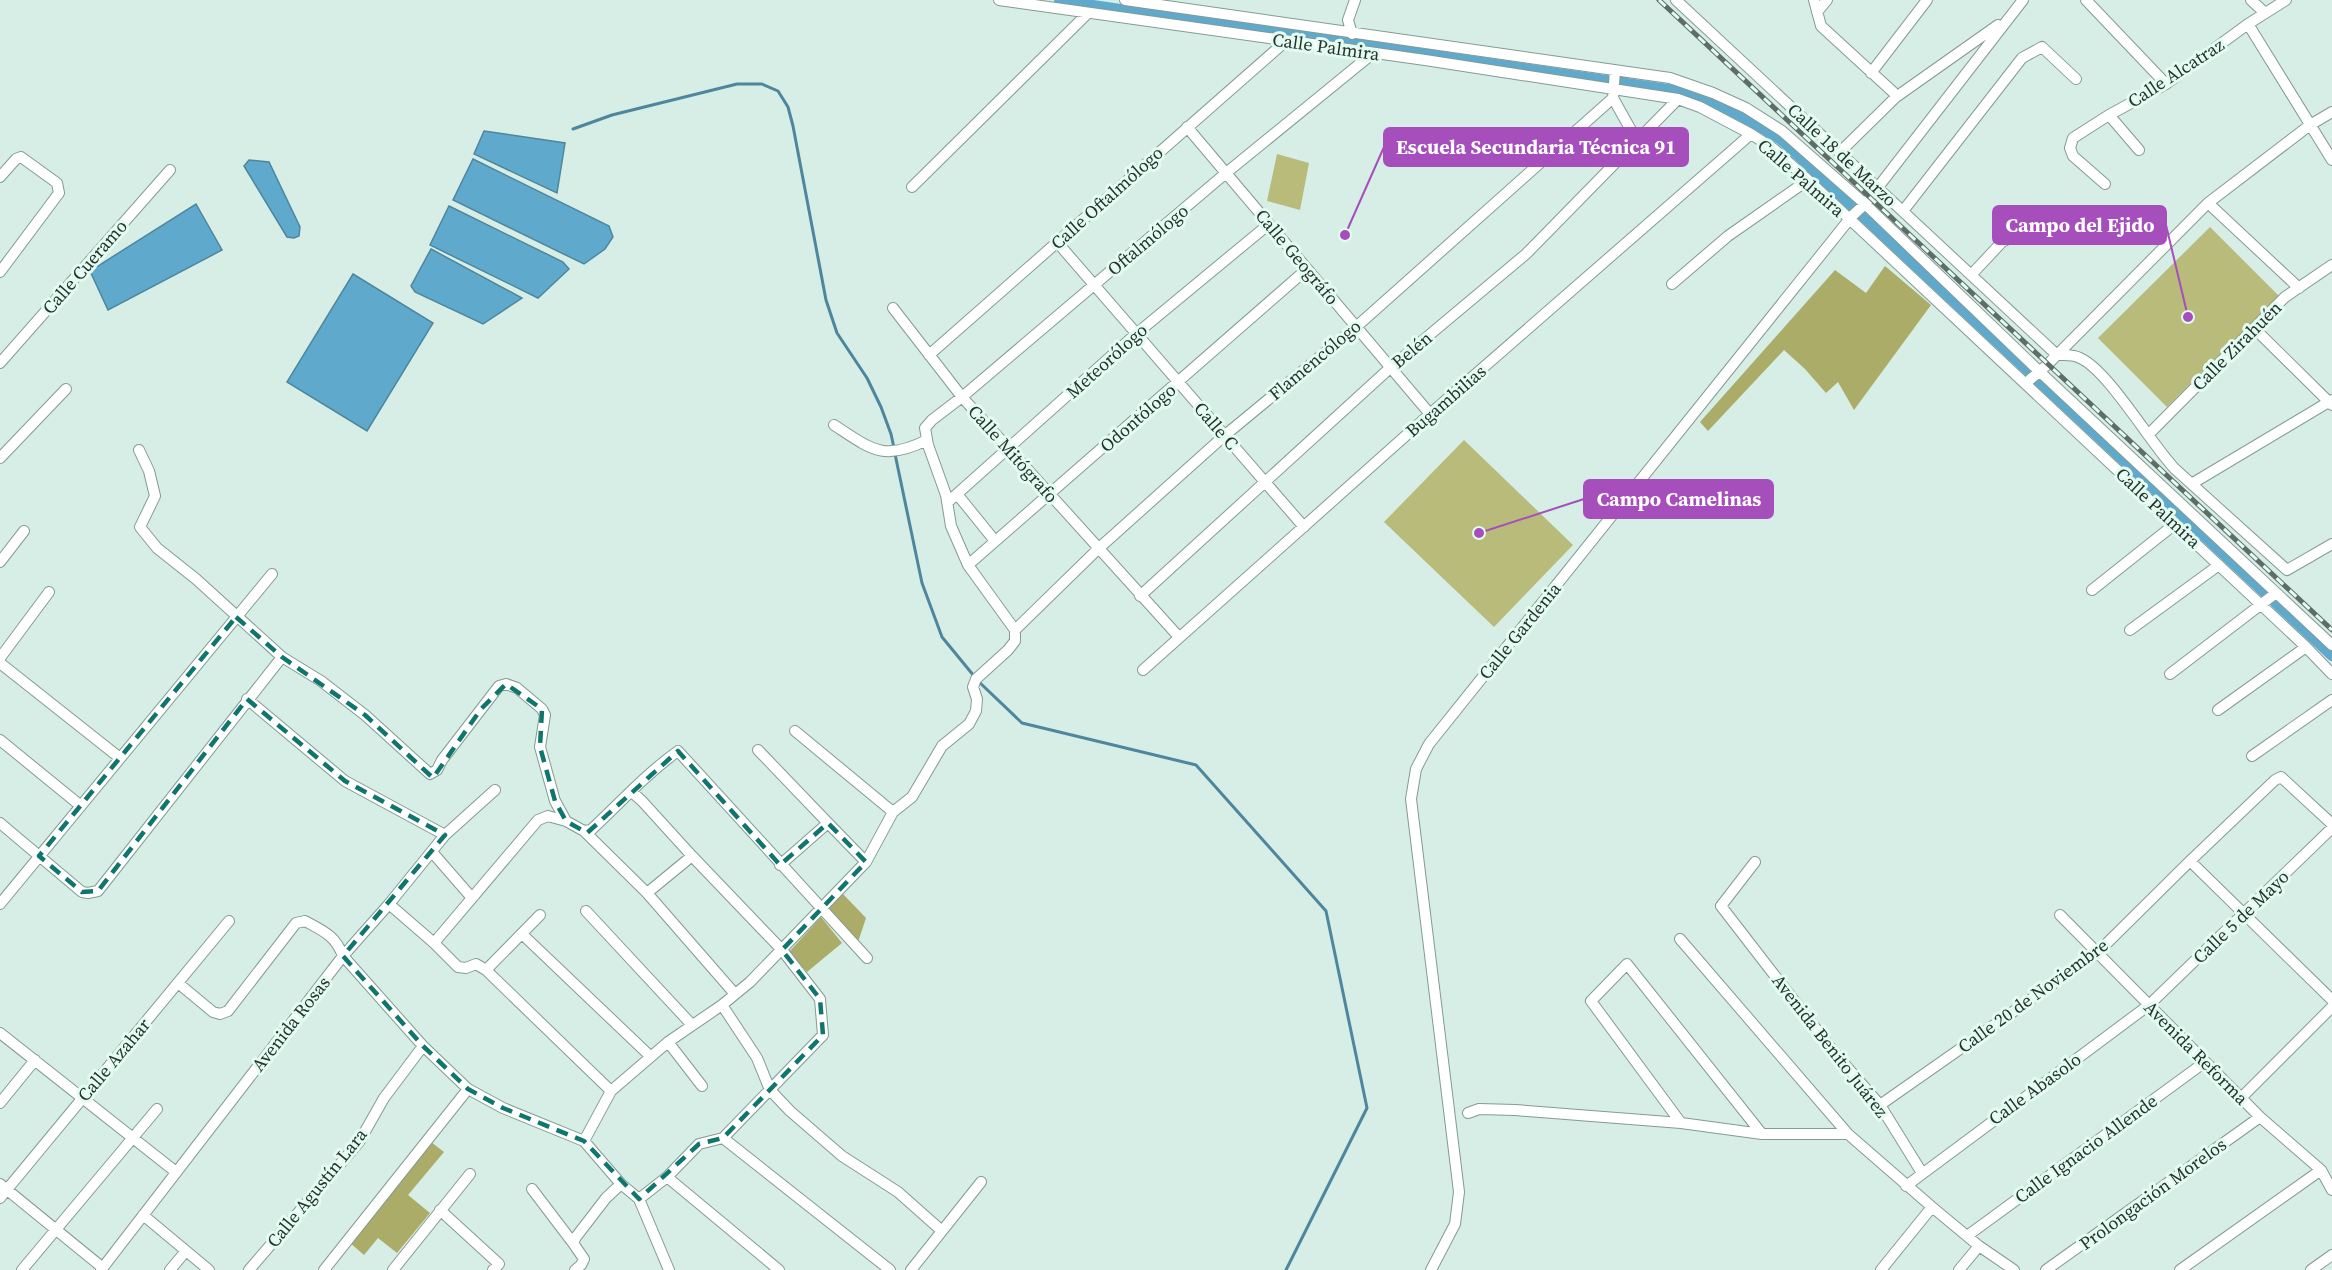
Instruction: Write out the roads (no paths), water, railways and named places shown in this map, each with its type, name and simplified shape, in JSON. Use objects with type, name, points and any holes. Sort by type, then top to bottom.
[{"type":"street","name":"Calle Palmira","points":[[999,0],[1372,54],[1426,52],[1615,83],[1700,107],[1774,149],[1851,218],[2262,605],[2332,674]]},
{"type":"street","points":[[1125,0],[1352,34],[1426,52],[1615,83],[1670,78],[1713,93],[1746,108],[1782,131],[1864,204],[2039,372],[2332,645]]},
{"type":"street","points":[[1352,34],[1348,20],[1355,0]]},
{"type":"street","name":"Calle 18 de Marzo","points":[[1676,0],[1903,211],[2022,58],[2042,47],[2076,79]]},
{"type":"street","points":[[1814,0],[1821,26],[1896,97]]},
{"type":"street","points":[[1817,12],[1827,0]]},
{"type":"street","points":[[1871,73],[1927,0]]},
{"type":"street","points":[[1840,152],[1896,97],[2008,18],[2023,0]]},
{"type":"street","points":[[2086,0],[2166,84]]},
{"type":"street","points":[[2252,0],[2265,13]]},
{"type":"street","name":"Calle Alcatraz","points":[[2105,184],[2073,156],[2070,147],[2073,138],[2109,115],[2166,84],[2248,24],[2286,0]]},
{"type":"street","points":[[912,187],[1087,14]]},
{"type":"street","name":"Calle Gardenia","points":[[1431,1270],[1455,1224],[1459,1192],[1411,799],[1416,769],[1429,744],[1864,204],[2008,18]]},
{"type":"street","points":[[2248,24],[2332,160]]},
{"type":"street","name":"Calle Oftalmólogo","points":[[929,355],[1286,41]]},
{"type":"street","name":"Oftalmólogo","points":[[927,440],[925,428],[932,420],[1372,54]]},
{"type":"street","points":[[1615,83],[1637,141]]},
{"type":"street","name":"Flamencólogo","points":[[584,1141],[611,1091],[650,1056],[722,1005],[750,982],[866,862],[893,812],[912,797],[942,747],[969,724],[976,711],[977,699],[973,687],[976,679],[1008,650],[1015,641],[1015,630],[1098,549],[1224,436],[1356,327],[1615,83]]},
{"type":"street","name":"Belén","points":[[1140,596],[1390,368],[1526,254],[1678,99]]},
{"type":"street","points":[[2026,383],[2057,355],[2208,203],[2332,112]]},
{"type":"street","points":[[2109,115],[2139,150]]},
{"type":"street","name":"Calle Geográfo","points":[[1187,127],[1430,414]]},
{"type":"street","name":"Bugambilias","points":[[1143,669],[1430,414],[1751,134]]},
{"type":"street","points":[[0,177],[16,159],[21,157],[57,183],[59,193],[0,272]]},
{"type":"street","name":"Calle Cueramo","points":[[0,363],[170,170]]},
{"type":"street","points":[[1672,284],[1728,236],[1808,180]]},
{"type":"street","points":[[2208,203],[2299,288]]},
{"type":"street","points":[[1903,211],[2057,355],[2070,355],[2083,359],[2104,379],[2169,463],[2287,570],[2332,544]]},
{"type":"street","points":[[1972,274],[2002,242],[2016,235],[2045,213]]},
{"type":"street","name":"Meteorólogo","points":[[948,502],[1136,334],[1269,224]]},
{"type":"street","name":"Calle C","points":[[1057,242],[1304,527]]},
{"type":"street","name":"Calle Zirahuén","points":[[2148,435],[2285,297],[2332,266]]},
{"type":"street","name":"Odontólogo","points":[[968,565],[1307,269]]},
{"type":"street","name":"Calle Mitógrafo","points":[[893,308],[962,397],[1179,637]]},
{"type":"street","points":[[2193,483],[2331,403],[2255,329]]},
{"type":"street","points":[[0,458],[66,389]]},
{"type":"street","points":[[834,425],[876,451],[909,448],[927,440],[948,502],[951,526],[968,565],[1015,630]]},
{"type":"street","points":[[139,450],[149,471],[155,496],[140,527],[157,548],[196,579],[282,657],[321,681],[365,715],[430,774],[437,770],[442,760],[499,686],[506,684],[517,688],[542,709],[545,715],[540,747],[555,801],[566,821]]},
{"type":"street","points":[[957,494],[995,541]]},
{"type":"street","points":[[2166,514],[2180,503]]},
{"type":"street","points":[[2092,590],[2175,524]]},
{"type":"street","points":[[0,562],[24,531]]},
{"type":"street","points":[[2130,630],[2219,565]]},
{"type":"street","points":[[0,904],[272,574]]},
{"type":"street","points":[[0,658],[49,592]]},
{"type":"street","points":[[2170,674],[2276,593]]},
{"type":"street","points":[[2218,710],[2306,647]]},
{"type":"street","points":[[0,823],[82,892],[98,891],[282,657]]},
{"type":"street","points":[[0,663],[120,758]]},
{"type":"street","points":[[247,699],[345,781],[445,835]]},
{"type":"street","points":[[2252,756],[2332,700]]},
{"type":"street","points":[[795,731],[893,812]]},
{"type":"street","points":[[0,740],[81,806]]},
{"type":"street","points":[[758,750],[866,862]]},
{"type":"street","points":[[584,831],[591,830],[632,792],[648,773],[678,751],[867,958]]},
{"type":"street","name":"Calle 20 de Noviembre","points":[[1880,1105],[2097,953],[2190,861],[2281,777],[2332,824]]},
{"type":"street","name":"Avenida Rosas","points":[[102,1269],[343,956],[445,835],[495,790]]},
{"type":"street","points":[[632,792],[782,950],[820,999],[823,1035],[723,1138],[699,1144],[667,1177],[639,1199]]},
{"type":"street","points":[[434,943],[538,820],[548,816],[566,821],[584,831],[647,893],[735,994]]},
{"type":"street","points":[[780,865],[828,823]]},
{"type":"street","name":"Calle 5 de Mayo","points":[[2149,1005],[2332,828]]},
{"type":"street","points":[[432,852],[472,898]]},
{"type":"street","points":[[647,893],[692,856]]},
{"type":"street","points":[[2190,861],[2332,1000]]},
{"type":"street","name":"Avenida Benito Juárez","points":[[1755,862],[1721,906],[1833,1051],[1880,1105],[1922,1173]]},
{"type":"street","points":[[389,904],[458,967],[466,968],[476,964],[486,970],[611,1091]]},
{"type":"street","points":[[586,911],[692,1025]]},
{"type":"street","points":[[486,970],[540,915]]},
{"type":"street","name":"Avenida Reforma","points":[[2060,915],[2260,1117],[2321,1170],[2332,1189]]},
{"type":"street","name":"Calle Azahar","points":[[2,1191],[83,1098],[229,921]]},
{"type":"street","points":[[178,983],[213,1012],[220,1014],[228,1011],[296,923],[305,921],[327,933],[338,942],[343,956],[423,1046],[468,1089],[503,1108],[584,1141],[621,1184],[639,1199],[667,1269]]},
{"type":"street","points":[[522,933],[650,1056]]},
{"type":"street","name":"Avenida Benito Juárez","points":[[1680,939],[1848,1134],[1906,1186],[1979,1246],[2014,1270]]},
{"type":"street","points":[[1681,1123],[1591,1001],[1627,964],[1762,1134]]},
{"type":"street","points":[[722,1005],[757,1059],[770,1090],[790,1111],[842,1156],[898,1192],[942,1230]]},
{"type":"street","name":"Calle Abasolo","points":[[1922,1173],[2149,1005]]},
{"type":"street","points":[[2241,1098],[2332,1007]]},
{"type":"street","points":[[0,1033],[176,1172]]},
{"type":"street","points":[[668,1042],[702,1086]]},
{"type":"street","name":"Calle Agustín Lara","points":[[249,1270],[359,1142],[384,1098],[423,1046]]},
{"type":"street","points":[[0,1103],[35,1060]]},
{"type":"street","name":"Calle Ignacio Allende","points":[[1967,1236],[2205,1062]]},
{"type":"street","points":[[324,1270],[468,1089]]},
{"type":"street","points":[[22,1270],[157,1109]]},
{"type":"street","points":[[1468,1113],[1479,1110],[1515,1110],[1681,1123],[1762,1134],[1848,1134]]},
{"type":"street","name":"Prolongación Morelos","points":[[2046,1270],[2260,1117]]},
{"type":"street","points":[[723,1138],[890,1270]]},
{"type":"street","points":[[2180,1270],[2321,1170]]},
{"type":"street","points":[[1906,1186],[1922,1173]]},
{"type":"street","points":[[393,1270],[470,1174]]},
{"type":"street","points":[[667,1177],[779,1270]]},
{"type":"street","points":[[911,1270],[981,1182]]},
{"type":"street","points":[[573,1243],[601,1204],[621,1184]]},
{"type":"street","points":[[532,1189],[584,1259],[575,1270]]},
{"type":"street","points":[[2,1191],[56,1230],[102,1269]]},
{"type":"street","points":[[1881,1270],[1932,1207]]},
{"type":"street","points":[[440,1210],[499,1264],[493,1270]]},
{"type":"street","points":[[143,1215],[209,1270]]},
{"type":"street","points":[[1959,1270],[1979,1246]]},
{"type":"street","points":[[170,1270],[186,1251]]},
{"type":"street","points":[[2311,1270],[2332,1255]]},
{"type":"water","points":[[484,131],[565,143],[557,193],[474,154]]},
{"type":"water","points":[[473,159],[609,226],[613,237],[605,249],[584,264],[453,200]]},
{"type":"water","points":[[249,160],[269,162],[300,227],[299,236],[287,237],[244,166]]},
{"type":"water","points":[[196,204],[222,250],[108,310],[90,271]]},
{"type":"water","points":[[449,206],[563,262],[569,269],[538,298],[430,245]]},
{"type":"water","points":[[431,249],[522,298],[483,324],[415,292],[411,286]]},
{"type":"water","points":[[353,274],[433,323],[367,431],[287,382]]},
{"type":"waterway","points":[[1059,0],[1675,90],[1730,111],[1781,140],[2332,656]]},
{"type":"waterway","points":[[573,129],[612,115],[737,84],[762,84],[778,91],[788,107],[793,126],[826,300],[837,333],[867,378],[881,407],[894,448]]},
{"type":"waterway","points":[[895,454],[922,583],[942,637],[974,676]]},
{"type":"waterway","points":[[978,681],[1022,723],[1196,765],[1326,911],[1367,1108],[1286,1270]]},
{"type":"railway","points":[[1659,0],[2332,630]]},
{"type":"place","name":"Escuela Secundaria Técnica 91","points":[[1345,235]]},
{"type":"place","name":"Campo del Ejido","points":[[2188,317]]},
{"type":"place","name":"Campo Camelinas","points":[[1479,533]]}]
